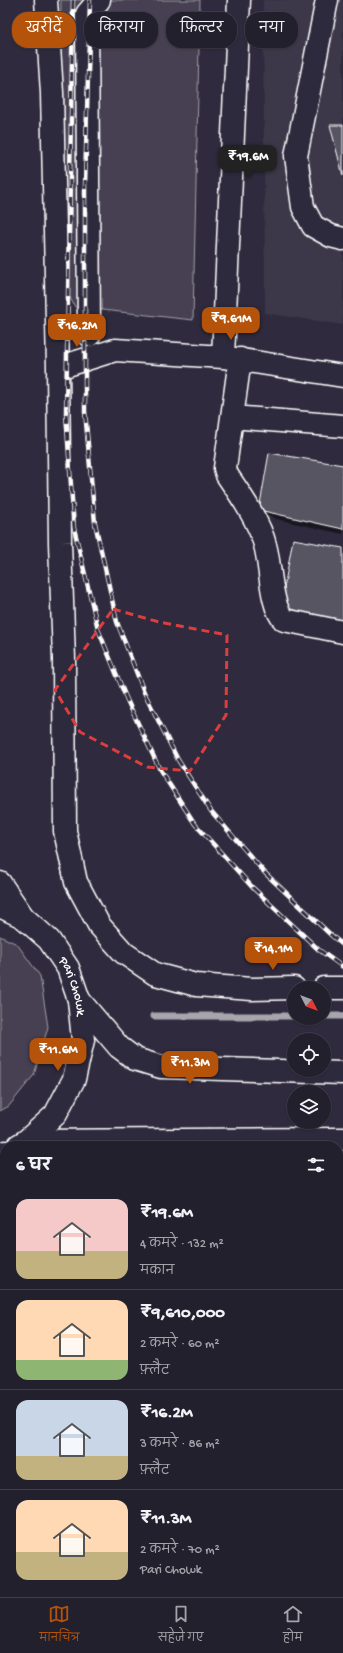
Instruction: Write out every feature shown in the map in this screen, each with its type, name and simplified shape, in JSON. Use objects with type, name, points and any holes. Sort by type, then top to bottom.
[{"type":"main road","points":[[46,0],[52,93],[65,831],[76,882],[99,925],[124,953],[155,974],[196,985],[287,988]]},
{"type":"main road","points":[[89,335],[87,14],[99,0]]},
{"type":"main road","points":[[239,0],[231,358],[232,417],[225,468],[227,475],[252,514],[265,543],[277,610],[284,620],[343,632]]},
{"type":"main road","points":[[327,0],[296,156],[303,207],[313,226],[331,236],[343,239]]},
{"type":"main road","points":[[57,316],[115,350]]},
{"type":"main road","points":[[58,368],[115,350],[231,358],[343,376]]},
{"type":"main road","points":[[232,417],[343,426]]},
{"type":"main road","points":[[0,883],[23,917]]},
{"type":"main road","name":"Pari Chowk","points":[[0,906],[23,917],[49,940],[68,968],[79,1000],[83,1040],[74,1078],[55,1114],[24,1141]]},
{"type":"main road","points":[[331,988],[343,988]]},
{"type":"main road","points":[[79,1000],[119,1047],[134,1059],[161,1067],[343,1073]]},
{"type":"main road","points":[[214,1141],[343,1139]]},
{"type":"highlighted area","points":[[113,609],[159,622],[227,635],[226,715],[190,771],[147,767],[80,732],[55,690]]},
{"type":"shaded area","points":[[61,0],[200,0],[200,12],[166,12],[166,48],[199,48],[193,320],[75,307],[56,271],[60,48],[76,48],[76,12],[61,12]]},
{"type":"shaded area","points":[[263,0],[343,0],[343,325],[265,313],[263,48],[298,48],[298,12],[263,12]]},
{"type":"shaded area","points":[[0,936],[17,944],[40,976],[48,1027],[34,1075],[9,1106],[0,1111]]},
{"type":"building","points":[[330,125],[343,125],[343,176]]},
{"type":"building","points":[[269,453],[343,465],[343,529],[259,510]]},
{"type":"building","points":[[293,539],[343,548],[343,622],[280,610]]},
{"type":"waterway","points":[[154,1016],[287,1016]]},
{"type":"waterway","points":[[331,1016],[343,1016]]},
{"type":"railway","points":[[73,0],[66,413],[74,528],[98,629],[127,700],[160,770],[195,824],[253,888],[319,950],[343,967]]},
{"type":"railway","points":[[90,0],[85,186],[85,411],[95,523],[117,622],[144,692],[178,760],[211,811],[265,873],[343,945]]}]
